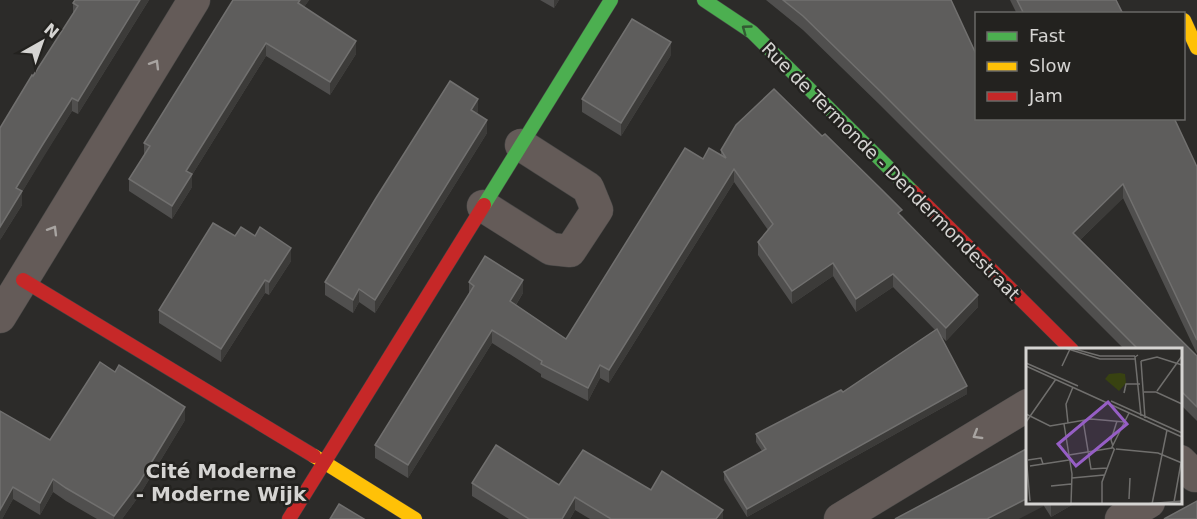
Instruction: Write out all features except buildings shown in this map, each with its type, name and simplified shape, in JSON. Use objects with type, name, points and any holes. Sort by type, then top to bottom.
[{"type":"street","points":[[0,317],[194,0]]},
{"type":"street","points":[[288,519],[610,0]]},
{"type":"street","name":"Rue de Termonde - Dendermondestraat","points":[[704,0],[752,32],[1070,348]]},
{"type":"street","points":[[1185,23],[1197,48]]},
{"type":"street","points":[[483,206],[551,249],[570,250],[597,210],[588,188],[521,145]]},
{"type":"street","points":[[23,280],[415,519]]},
{"type":"street","points":[[840,519],[1026,406]]},
{"type":"street","points":[[1121,519],[1146,504]]},
{"type":"traffic: fast","points":[[484,205],[611,0]]},
{"type":"traffic: fast","points":[[704,0],[752,32],[913,192]]},
{"type":"traffic: slow","points":[[1185,22],[1197,48]]},
{"type":"traffic: slow","points":[[314,456],[415,519]]},
{"type":"traffic: jam","points":[[913,192],[1070,348]]},
{"type":"traffic: jam","points":[[289,519],[484,205]]},
{"type":"traffic: jam","points":[[23,280],[314,456]]},
{"type":"district","name":"Cité Moderne - Moderne Wijk","points":[[221,482]]}]
